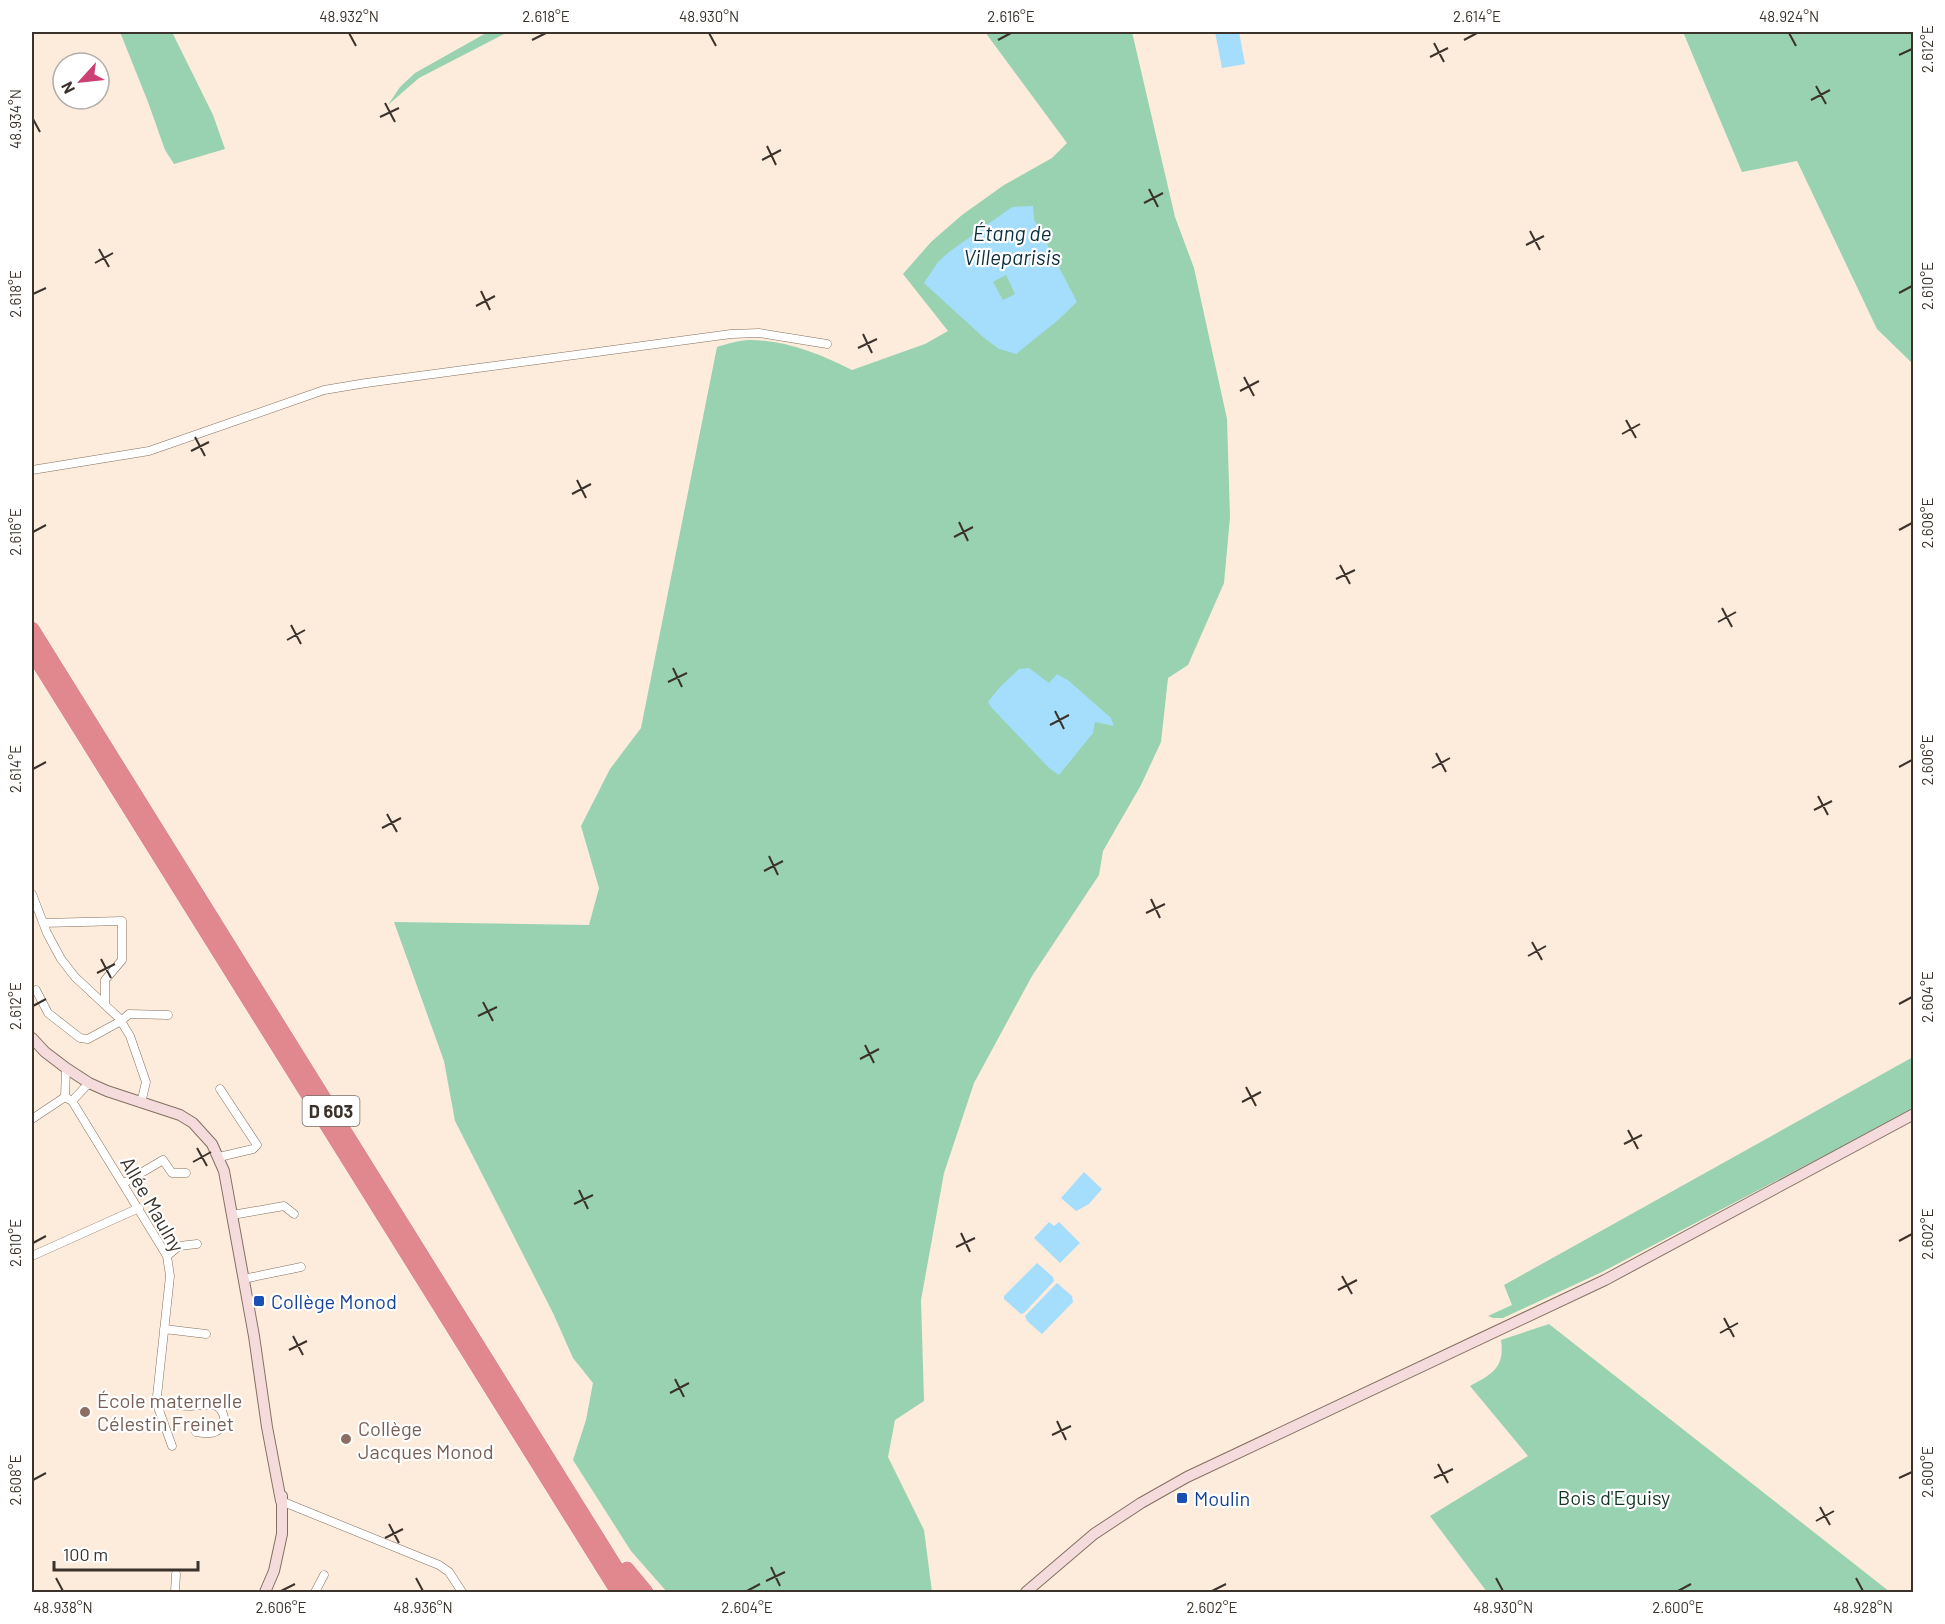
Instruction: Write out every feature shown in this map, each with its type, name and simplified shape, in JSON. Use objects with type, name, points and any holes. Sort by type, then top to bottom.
[{"type":"highway","name":"D 603","points":[[32,629],[581,1523],[618,1593]]},
{"type":"highway","name":"D 603","points":[[32,652],[581,1523],[631,1593]]},
{"type":"highway","points":[[581,1523],[582,1551],[607,1593]]},
{"type":"highway","points":[[581,1523],[605,1536],[625,1567],[646,1593]]},
{"type":"main road","points":[[32,1038],[45,1052],[89,1083],[180,1115],[193,1123],[212,1144],[219,1157],[224,1171],[261,1378],[269,1406],[282,1474],[282,1534],[274,1571],[265,1593]]},
{"type":"main road","points":[[1026,1593],[1094,1534],[1134,1507],[1178,1482],[1605,1280],[1914,1114]]},
{"type":"street","points":[[32,470],[149,451],[324,390],[397,378],[731,334],[759,333],[827,344]]},
{"type":"street","points":[[32,894],[61,959],[75,977],[122,1021],[130,1035],[146,1082],[141,1103]]},
{"type":"street","points":[[43,923],[122,921],[122,960],[105,980],[105,1004]]},
{"type":"street","points":[[36,990],[48,1013],[80,1038],[88,1039],[122,1021],[129,1014],[168,1015]]},
{"type":"street","points":[[66,1068],[68,1099]]},
{"type":"street","points":[[32,1119],[68,1099],[89,1083]]},
{"type":"street","points":[[219,1157],[253,1149],[257,1145],[220,1089]]},
{"type":"street","name":"Allée Maulny","points":[[68,1099],[124,1183],[167,1256],[170,1276],[157,1396],[172,1446]]},
{"type":"street","points":[[124,1183],[164,1160],[172,1173],[186,1173]]},
{"type":"street","points":[[232,1215],[284,1206],[294,1214]]},
{"type":"street","points":[[32,1256],[139,1208]]},
{"type":"street","points":[[167,1256],[179,1246],[197,1244]]},
{"type":"street","points":[[243,1280],[301,1267]]},
{"type":"street","points":[[164,1329],[206,1334]]},
{"type":"street","points":[[158,1402],[187,1406],[212,1404],[218,1407],[224,1415],[225,1424],[220,1430],[213,1434],[196,1432]]},
{"type":"street","points":[[281,1501],[439,1565],[449,1572],[462,1593]]},
{"type":"street","points":[[175,1593],[176,1574]]},
{"type":"street","points":[[315,1593],[324,1575]]},
{"type":"green space","points":[[120,32],[172,32],[213,115],[225,149],[174,164],[165,150]]},
{"type":"green space","points":[[488,32],[508,32],[419,78],[388,105],[400,87],[415,73]]},
{"type":"green space","points":[[985,32],[1132,32],[1175,217],[1194,268],[1227,419],[1230,517],[1224,583],[1188,665],[1168,678],[1161,742],[1141,785],[1103,851],[1099,875],[1032,976],[974,1083],[944,1173],[921,1300],[924,1401],[895,1420],[888,1457],[924,1530],[932,1592],[667,1592],[631,1551],[573,1460],[586,1420],[593,1383],[573,1358],[553,1313],[455,1121],[444,1061],[394,922],[589,925],[599,888],[581,826],[610,769],[641,728],[717,347],[746,340],[777,342],[815,353],[852,370],[925,344],[948,331],[903,274],[931,242],[962,215],[1004,185],[1052,158],[1067,143]]},
{"type":"green space","points":[[1683,32],[1913,32],[1913,364],[1877,329],[1797,161],[1742,172]]},
{"type":"green space","points":[[1913,1057],[1913,1109],[1602,1272],[1503,1318],[1488,1316],[1512,1305],[1504,1285]]},
{"type":"green space","name":"Bois d'Eguisy","points":[[1549,1324],[1890,1592],[1487,1592],[1430,1516],[1528,1456],[1470,1386],[1491,1374],[1499,1364],[1502,1350],[1501,1340]]},
{"type":"water","points":[[1215,32],[1239,32],[1245,64],[1222,68]]},
{"type":"water","name":"Étang de Villeparisis","points":[[1033,206],[1034,219],[1077,302],[1016,354],[999,349],[983,337],[924,283],[938,262],[949,252],[1012,207]],"holes":[[[1006,275],[1015,294],[1003,300],[993,282]]]},
{"type":"water","points":[[1029,668],[1049,683],[1057,674],[1069,681],[1111,718],[1114,726],[1095,722],[1093,733],[1059,775],[1049,768],[988,702],[1019,669]]},
{"type":"water","points":[[1084,1172],[1102,1189],[1089,1204],[1076,1211],[1061,1198]]},
{"type":"water","points":[[1049,1222],[1054,1226],[1059,1222],[1080,1243],[1060,1263],[1034,1238]]},
{"type":"water","points":[[1037,1263],[1053,1277],[1054,1281],[1021,1314],[1004,1299],[1004,1296]]},
{"type":"water","points":[[1057,1283],[1072,1296],[1073,1302],[1042,1334],[1027,1321],[1025,1316]]},
{"type":"place","name":"Collège Monod","points":[[259,1301]]},
{"type":"place","name":"École maternelle Célestin Freinet","points":[[85,1412]]},
{"type":"place","name":"Collège Jacques Monod","points":[[346,1439]]},
{"type":"place","name":"Moulin","points":[[1182,1498]]}]
